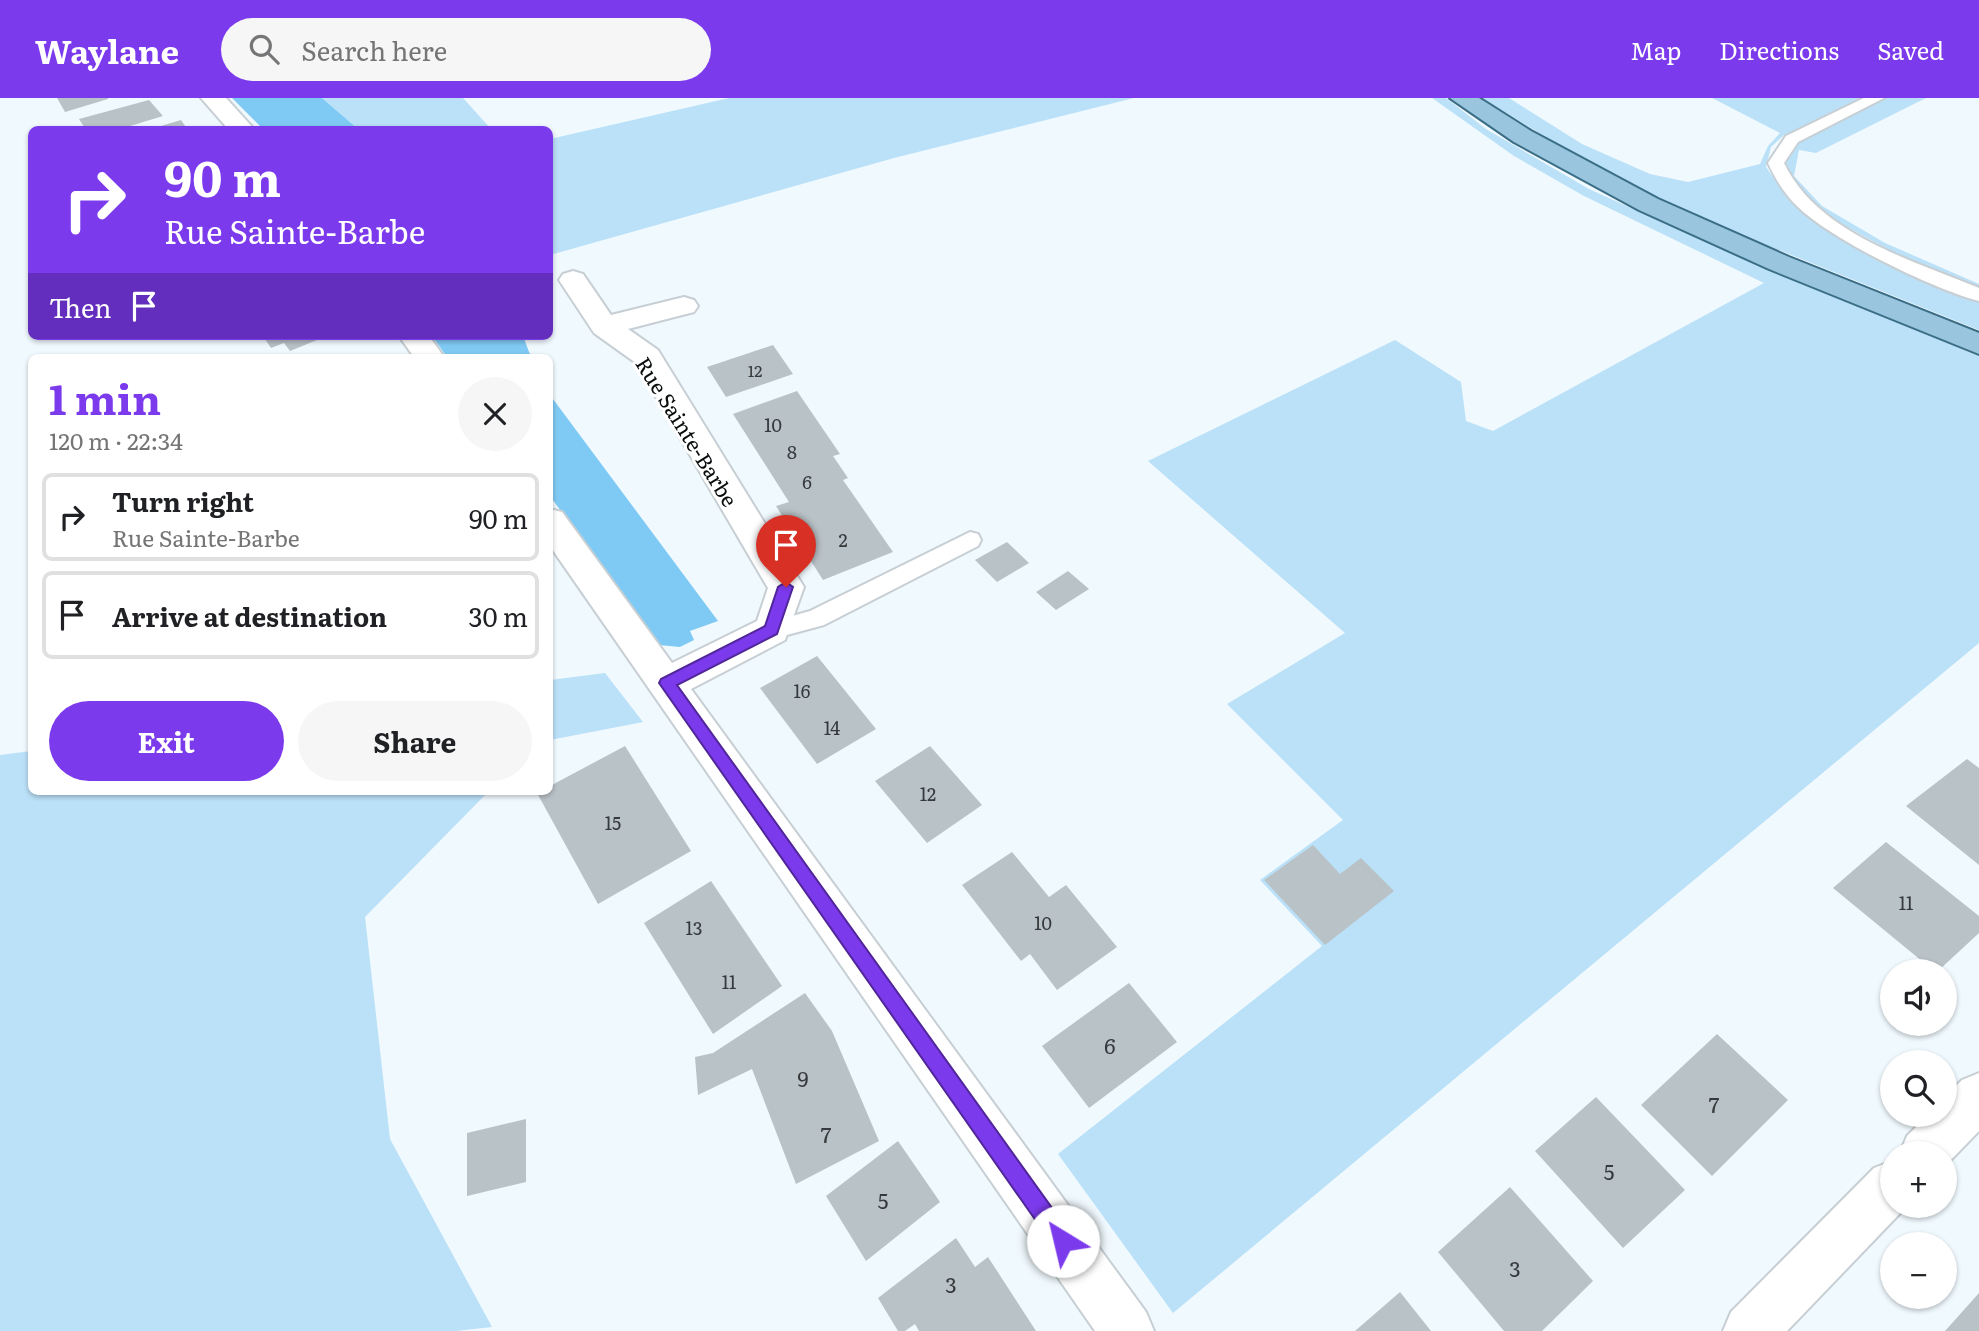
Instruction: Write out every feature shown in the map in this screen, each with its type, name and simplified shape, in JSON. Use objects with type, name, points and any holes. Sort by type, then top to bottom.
[{"type":"main road","points":[[1462,98],[1557,159],[1628,196],[1979,344]]},
{"type":"street","points":[[214,98],[239,126]]},
{"type":"street","name":"Rue Sainte-Barbe","points":[[573,280],[604,326],[647,357],[786,587],[772,630]]},
{"type":"street","points":[[604,326],[684,306]]},
{"type":"street","points":[[553,525],[1127,1331]]},
{"type":"street","points":[[667,683],[772,630]]},
{"type":"street","points":[[1936,1141],[1979,1097]]},
{"type":"street","points":[[1750,1331],[1880,1198]]},
{"type":"lane","points":[[1876,98],[1792,139],[1776,163],[1788,188],[1818,215],[1860,241],[1979,295]]},
{"type":"lane","points":[[772,630],[816,619],[970,540]]},
{"type":"shaded area","points":[[232,98],[322,98],[355,126],[260,126]]},
{"type":"shaded area","points":[[322,98],[463,98],[488,126],[355,126]]},
{"type":"shaded area","points":[[729,98],[1134,98],[894,158],[553,254],[553,138]]},
{"type":"shaded area","points":[[1432,98],[1446,98],[1486,129],[1589,189],[1724,250],[1979,356],[1979,643],[1173,1313],[1058,1154],[1322,946],[1260,880],[1343,820],[1227,704],[1345,633],[1148,461],[1395,340],[1461,382],[1466,421],[1493,431],[1764,283],[1584,196],[1514,156]]},
{"type":"shaded area","points":[[1482,98],[1509,98],[1582,144],[1650,174],[1688,182],[1760,164],[1768,146],[1780,133],[1712,98],[1926,98],[1816,153],[1799,150],[1794,176],[1822,206],[1885,243],[1979,284],[1979,289],[1893,252],[1825,215],[1789,177],[1785,160],[1792,139],[1784,135],[1771,147],[1766,167],[1788,198],[1841,236],[1979,299],[1979,330],[1704,220],[1614,179]]},
{"type":"shaded area","points":[[435,340],[525,340],[530,354],[445,354]]},
{"type":"shaded area","points":[[553,399],[718,621],[690,631],[694,640],[680,647],[659,645],[553,500]]},
{"type":"shaded area","points":[[605,673],[643,722],[553,739],[553,680]]},
{"type":"shaded area","points":[[28,751],[28,795],[485,795],[365,917],[390,1139],[492,1327],[456,1331],[0,1331],[0,755]]},
{"type":"building","points":[[57,98],[108,98],[108,99],[65,112]]},
{"type":"building","points":[[149,100],[163,116],[130,126],[83,126],[79,119]]},
{"type":"building","points":[[181,120],[185,126],[161,126]]},
{"type":"building","points":[[266,340],[317,340],[290,351],[284,343],[271,348]]},
{"type":"building","points":[[773,345],[793,374],[726,397],[707,367]]},
{"type":"building","points":[[797,391],[840,454],[833,456],[848,478],[843,480],[893,552],[823,580],[776,506],[789,502],[733,414]]},
{"type":"building","points":[[1007,542],[1029,563],[997,582],[975,560]]},
{"type":"building","points":[[1068,571],[1089,589],[1056,610],[1036,592]]},
{"type":"building","points":[[817,656],[876,729],[817,764],[760,688]]},
{"type":"building","points":[[625,746],[691,851],[598,904],[538,795],[553,795],[553,784]]},
{"type":"building","points":[[930,746],[982,805],[927,843],[875,781]]},
{"type":"building","points":[[1967,759],[1979,768],[1979,865],[1906,806]]},
{"type":"building","points":[[1886,842],[1979,916],[1979,933],[1951,959],[1919,959],[1833,888]]},
{"type":"building","points":[[1313,845],[1340,874],[1361,858],[1394,891],[1325,945],[1264,880]]},
{"type":"building","points":[[1012,852],[1049,897],[1066,885],[1117,947],[1057,990],[1030,954],[1021,961],[962,885]]},
{"type":"building","points":[[711,881],[782,986],[713,1034],[644,923]]},
{"type":"building","points":[[1129,983],[1177,1042],[1089,1108],[1042,1046]]},
{"type":"building","points":[[805,993],[832,1031],[879,1141],[796,1184],[752,1069],[698,1095],[695,1057],[713,1053]]},
{"type":"building","points":[[1717,1034],[1788,1100],[1712,1176],[1641,1105]]},
{"type":"building","points":[[1596,1097],[1685,1190],[1623,1248],[1535,1151]]},
{"type":"building","points":[[526,1119],[526,1182],[467,1196],[467,1133]]},
{"type":"building","points":[[898,1141],[940,1202],[866,1261],[826,1196]]},
{"type":"building","points":[[1510,1187],[1593,1281],[1542,1331],[1504,1331],[1438,1252]]},
{"type":"building","points":[[956,1238],[975,1267],[988,1257],[1036,1331],[919,1331],[915,1324],[905,1331],[898,1331],[878,1298]]},
{"type":"building","points":[[1400,1292],[1431,1331],[1355,1331]]},
{"type":"building","points":[[1979,1293],[1979,1331],[1945,1331]]},
{"type":"route","points":[[786,587],[772,630],[667,683],[1063,1241]]}]
